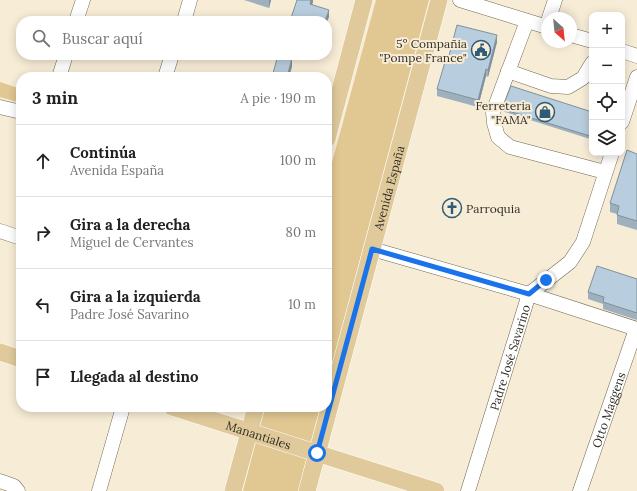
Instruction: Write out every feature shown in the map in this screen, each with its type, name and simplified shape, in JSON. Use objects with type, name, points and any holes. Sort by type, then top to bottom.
[{"type":"main road","points":[[332,120],[364,0]]},
{"type":"main road","name":"Avenida España","points":[[332,397],[439,0]]},
{"type":"main road","points":[[0,352],[16,357]]},
{"type":"main road","name":"Manantiales","points":[[187,412],[436,491]]},
{"type":"main road","points":[[233,491],[255,412]]},
{"type":"main road","name":"Avenida España","points":[[307,491],[328,412]]},
{"type":"street","points":[[77,16],[81,0]]},
{"type":"street","points":[[185,16],[190,0]]},
{"type":"street","points":[[460,0],[527,21],[541,23]]},
{"type":"street","points":[[551,12],[555,0]]},
{"type":"street","points":[[527,21],[493,112],[498,137],[510,147],[605,172]]},
{"type":"street","points":[[577,37],[589,40]]},
{"type":"street","points":[[625,52],[637,56]]},
{"type":"street","points":[[61,72],[64,60]]},
{"type":"street","points":[[167,72],[170,60]]},
{"type":"street","points":[[508,71],[551,86],[568,87],[582,78],[589,68]]},
{"type":"street","points":[[623,120],[637,77]]},
{"type":"street","points":[[0,106],[16,111]]},
{"type":"street","name":"Padre José Savarino","points":[[468,491],[529,294],[570,262],[582,242],[611,156]]},
{"type":"street","points":[[0,231],[16,236]]},
{"type":"street","points":[[372,249],[529,294],[636,329]]},
{"type":"street","name":"Otto Maggens","points":[[580,491],[636,329]]},
{"type":"street","points":[[99,491],[122,412]]},
{"type":"street","points":[[0,481],[14,486],[18,491]]},
{"type":"shaded area","points":[[376,0],[429,0],[332,364],[332,163]]},
{"type":"shaded area","points":[[0,82],[16,87],[16,102],[0,97]]},
{"type":"shaded area","points":[[264,412],[319,412],[298,491],[243,491]]},
{"type":"building","points":[[297,0],[311,0],[310,4],[329,10],[327,16],[292,16]]},
{"type":"building","points":[[457,25],[497,35],[478,100],[437,89],[445,62],[447,63]]},
{"type":"building","points":[[277,60],[291,60],[288,72],[273,72]]},
{"type":"building","name":"Ferreteria \"FAMA\"","points":[[511,86],[589,111],[589,136],[502,109]]},
{"type":"building","points":[[627,150],[637,154],[637,221],[617,215],[619,206],[610,203]]},
{"type":"building","points":[[597,266],[637,279],[637,313],[603,302],[604,297],[588,292]]},
{"type":"place","name":"5º Compañia \"Pompe France\"","points":[[481,50]]},
{"type":"place","name":"Ferreteria \"FAMA\"","points":[[545,112]]},
{"type":"place","name":"Parroquia","points":[[452,208]]},
{"type":"route","points":[[317,453],[372,249],[529,294],[546,280]]}]
